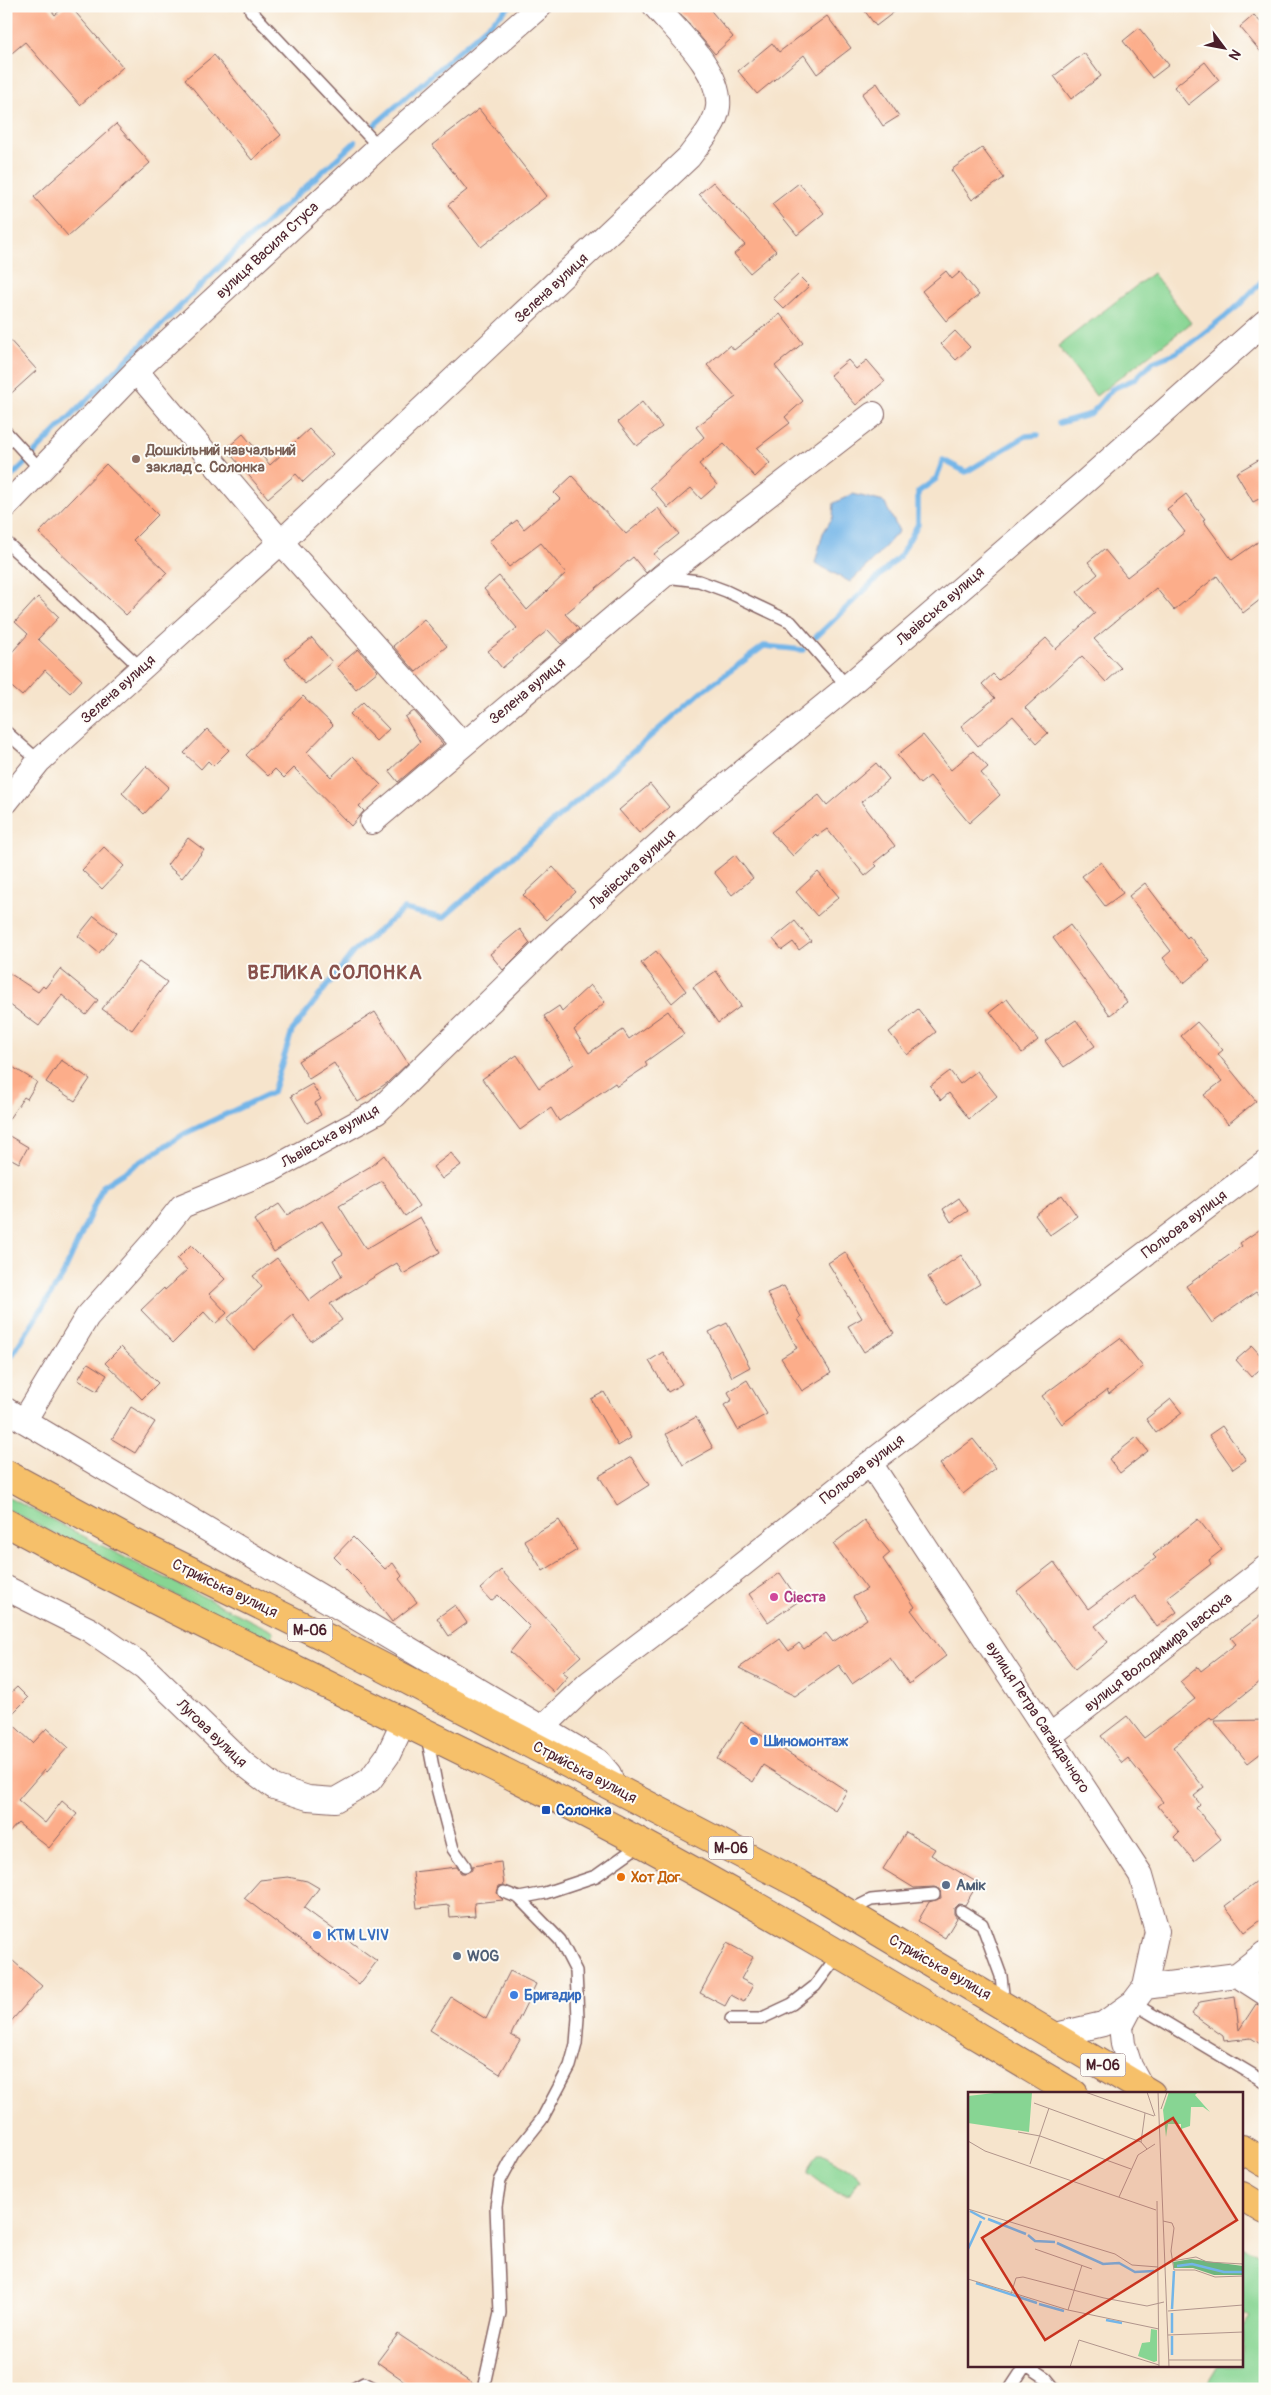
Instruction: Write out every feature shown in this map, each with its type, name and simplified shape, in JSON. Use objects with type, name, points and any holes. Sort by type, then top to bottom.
[{"type":"highway","name":"Стрийська вулиця","points":[[6,1474],[128,1540],[309,1629],[799,1884],[1056,2035],[1147,2091]]},
{"type":"highway","name":"М-06","points":[[6,1522],[109,1578],[289,1668],[415,1726],[642,1843],[838,1954],[1071,2092]]},
{"type":"highway","points":[[1244,2151],[1265,2163]]},
{"type":"highway","points":[[1244,2197],[1265,2210]]},
{"type":"street","name":"вулиця Василя Стуса","points":[[6,506],[136,372],[378,146],[540,6]]},
{"type":"street","name":"Зелена вулиця","points":[[6,802],[39,761],[281,542],[689,157],[709,127],[718,108],[717,86],[706,65],[655,6]]},
{"type":"street","name":"Львівська вулиця","points":[[15,1416],[87,1318],[156,1239],[182,1206],[273,1169],[377,1112],[558,935],[610,887],[700,807],[847,686],[1087,480],[1265,322]]},
{"type":"street","points":[[136,372],[281,542],[463,745]]},
{"type":"street","name":"Зелена вулиця","points":[[372,822],[664,576],[873,414]]},
{"type":"street","name":"Польова вулиця","points":[[543,1727],[590,1683],[870,1463],[1265,1163]]},
{"type":"street","points":[[15,1416],[598,1761],[609,1774],[614,1787]]},
{"type":"street","name":"вулиця Петра Сагайдачного","points":[[870,1463],[1141,1875],[1157,1931],[1139,1995],[1121,2026],[1130,2066],[1147,2091]]},
{"type":"street","name":"вулиця Володимира Івасюка","points":[[1051,1736],[1265,1568]]},
{"type":"street","name":"Лугова вулиця","points":[[6,1588],[90,1630],[144,1667],[244,1764],[274,1788],[308,1798],[335,1800],[370,1780],[388,1755],[415,1726]]},
{"type":"street","points":[[1056,2035],[1103,2024],[1139,1995],[1237,1975],[1265,1953]]},
{"type":"street","points":[[1237,1975],[1265,1993]]},
{"type":"lane","points":[[250,6],[250,11],[378,146]]},
{"type":"lane","points":[[6,432],[41,470]]},
{"type":"lane","points":[[6,542],[141,668]]},
{"type":"lane","points":[[664,576],[699,581],[726,591],[791,622],[847,686]]},
{"type":"lane","points":[[6,732],[39,761]]},
{"type":"lane","points":[[415,1726],[437,1788],[452,1849],[465,1866]]},
{"type":"lane","points":[[519,1898],[545,1894],[596,1876],[642,1843]]},
{"type":"lane","points":[[483,2389],[500,2313],[496,2206],[500,2181],[515,2153],[542,2119],[570,2066],[576,2044],[578,2018],[576,1971],[560,1940],[519,1898],[504,1892]]},
{"type":"lane","points":[[847,1912],[871,1900],[934,1894]]},
{"type":"lane","points":[[961,1911],[982,1924],[1001,1976],[1005,2005]]},
{"type":"lane","points":[[731,2019],[760,2019],[792,2004],[815,1986],[838,1954]]},
{"type":"lane","points":[[1139,1995],[1265,2082]]},
{"type":"lane","points":[[1010,2389],[1025,2368]]},
{"type":"lane","points":[[1029,2368],[1046,2378],[1055,2389]]},
{"type":"lane","points":[[354,2389],[364,2383],[376,2389]]},
{"type":"green space","points":[[1153,273],[1191,323],[1096,396],[1058,346]]},
{"type":"green space","points":[[6,1496],[274,1632],[268,1643],[6,1509]]},
{"type":"green space","points":[[818,2154],[822,2154],[856,2174],[860,2179],[849,2195],[833,2191],[808,2173],[813,2160]]},
{"type":"green space","points":[[1244,2247],[1265,2258],[1265,2389],[1204,2389],[1217,2368],[1244,2368],[1244,2326],[1250,2317],[1244,2313]]},
{"type":"water","points":[[853,494],[884,502],[899,531],[850,582],[815,563],[823,533],[833,517],[834,503]]},
{"type":"building","points":[[6,6],[48,6],[55,15],[65,6],[70,6],[123,67],[80,105],[25,42],[6,58]]},
{"type":"building","points":[[674,6],[707,6],[733,37],[715,54]]},
{"type":"building","points":[[861,6],[902,6],[876,26]]},
{"type":"building","points":[[1254,15],[1265,27],[1265,57],[1240,27]]},
{"type":"building","points":[[827,16],[851,48],[817,74],[804,55],[757,94],[738,71],[772,43],[779,52]]},
{"type":"building","points":[[1139,28],[1169,65],[1152,78],[1123,41]]},
{"type":"building","points":[[1084,53],[1101,76],[1071,99],[1054,76]]},
{"type":"building","points":[[214,55],[281,135],[252,160],[185,79]]},
{"type":"building","points":[[1205,62],[1219,80],[1188,105],[1174,87]]},
{"type":"building","points":[[877,83],[899,116],[883,126],[862,94]]},
{"type":"building","points":[[479,109],[547,196],[481,247],[448,205],[467,190],[432,145]]},
{"type":"building","points":[[116,124],[150,163],[68,236],[34,197]]},
{"type":"building","points":[[982,148],[1004,178],[972,200],[951,170]]},
{"type":"building","points":[[713,182],[776,251],[750,273],[734,254],[745,245],[699,194]]},
{"type":"building","points":[[799,183],[824,213],[797,235],[772,204]]},
{"type":"building","points":[[946,271],[952,279],[960,272],[979,295],[946,321],[922,291]]},
{"type":"building","points":[[798,275],[809,286],[784,309],[773,298]]},
{"type":"building","points":[[780,314],[803,343],[775,366],[803,401],[785,417],[790,423],[757,448],[770,463],[755,477],[724,444],[699,464],[717,485],[701,499],[691,488],[668,508],[650,487],[704,437],[696,427],[736,397],[707,365],[730,345],[734,350]]},
{"type":"building","points":[[955,331],[970,347],[956,360],[941,344]]},
{"type":"building","points":[[6,336],[37,370],[6,398]]},
{"type":"building","points":[[848,360],[856,369],[867,360],[885,381],[856,405],[830,375]]},
{"type":"building","points":[[642,402],[662,427],[637,446],[618,422]]},
{"type":"building","points":[[309,429],[333,454],[303,482],[296,474],[268,498],[226,449],[243,434],[270,465]]},
{"type":"building","points":[[1265,456],[1265,496],[1253,502],[1236,473]]},
{"type":"building","name":"Дошкільний навчальний заклад с. Солонка","points":[[106,464],[158,515],[133,540],[167,573],[126,615],[39,533]]},
{"type":"building","points":[[572,476],[626,534],[658,508],[679,534],[654,554],[660,561],[646,573],[633,557],[565,614],[579,629],[561,644],[548,630],[502,668],[488,651],[517,628],[484,589],[499,576],[527,610],[566,573],[541,543],[509,567],[489,541],[517,520],[524,529],[560,499],[554,493]]},
{"type":"building","points":[[1186,494],[1232,560],[1265,537],[1265,596],[1243,613],[1217,576],[1174,610],[1156,588],[1094,639],[1121,668],[1106,682],[1082,656],[1025,708],[1048,733],[1037,743],[1013,716],[978,746],[961,726],[995,698],[982,684],[993,674],[999,680],[1046,638],[1056,649],[1095,613],[1077,592],[1098,574],[1088,562],[1104,549],[1127,577],[1185,532],[1167,509]]},
{"type":"building","points":[[38,597],[59,617],[38,639],[82,680],[70,693],[45,670],[22,696],[6,682],[6,659],[28,634],[15,622]]},
{"type":"building","points":[[424,619],[447,646],[416,672],[393,646]]},
{"type":"building","points":[[312,638],[332,662],[305,684],[285,659]]},
{"type":"building","points":[[358,649],[378,671],[356,689],[337,667]]},
{"type":"building","points":[[303,696],[333,725],[307,752],[331,777],[353,756],[381,785],[359,806],[364,811],[351,826],[294,768],[284,778],[275,769],[268,776],[246,755]]},
{"type":"building","points":[[363,702],[389,729],[376,741],[350,714]]},
{"type":"building","points":[[414,711],[443,744],[398,782],[389,771],[420,742],[405,717]]},
{"type":"building","points":[[207,729],[229,750],[213,766],[208,761],[201,769],[184,753]]},
{"type":"building","points":[[923,735],[951,770],[973,751],[988,767],[981,773],[1000,795],[969,823],[930,776],[920,784],[897,755]]},
{"type":"building","points":[[876,763],[889,779],[861,802],[895,846],[874,863],[877,866],[865,876],[827,829],[817,836],[816,834],[793,856],[771,832],[819,795],[827,805]]},
{"type":"building","points":[[146,766],[169,787],[144,814],[122,793]]},
{"type":"building","points":[[650,784],[669,807],[639,833],[619,810]]},
{"type":"building","points":[[188,838],[204,850],[182,878],[167,865]]},
{"type":"building","points":[[104,847],[124,866],[102,889],[82,870]]},
{"type":"building","points":[[735,855],[753,878],[732,895],[714,872]]},
{"type":"building","points":[[1101,862],[1123,893],[1105,906],[1082,876]]},
{"type":"building","points":[[553,867],[576,892],[546,920],[523,895]]},
{"type":"building","points":[[818,872],[839,897],[817,916],[796,892]]},
{"type":"building","points":[[1145,883],[1187,938],[1189,936],[1210,961],[1184,983],[1163,958],[1171,951],[1129,896]]},
{"type":"building","points":[[94,916],[116,933],[99,953],[78,936]]},
{"type":"building","points":[[795,921],[811,941],[799,950],[793,942],[782,950],[773,939]]},
{"type":"building","points":[[1070,925],[1127,1002],[1110,1015],[1053,938]]},
{"type":"building","points":[[520,929],[530,943],[503,970],[490,954]]},
{"type":"building","points":[[656,951],[686,991],[672,1003],[641,963]]},
{"type":"building","points":[[139,962],[167,982],[132,1030],[102,1009]]},
{"type":"building","points":[[60,969],[98,1000],[86,1015],[62,995],[39,1026],[6,1002],[6,971],[38,992],[43,986],[45,988]]},
{"type":"building","points":[[716,971],[741,1006],[718,1023],[693,987]]},
{"type":"building","points":[[590,985],[605,1002],[574,1030],[589,1053],[623,1030],[629,1039],[668,1011],[684,1034],[645,1062],[647,1066],[617,1086],[615,1083],[559,1121],[551,1108],[520,1130],[482,1079],[517,1055],[539,1088],[574,1064],[544,1016],[559,1006],[562,1011]]},
{"type":"building","points":[[1007,999],[1038,1040],[1022,1053],[990,1012]]},
{"type":"building","points":[[918,1009],[936,1032],[907,1055],[889,1032]]},
{"type":"building","points":[[375,1012],[408,1063],[387,1083],[358,1102],[334,1063],[309,1079],[298,1061]]},
{"type":"building","points":[[1076,1020],[1095,1046],[1064,1067],[1045,1041]]},
{"type":"building","points":[[1197,1022],[1223,1050],[1218,1054],[1256,1101],[1228,1124],[1204,1095],[1222,1081],[1181,1036]]},
{"type":"building","points":[[61,1060],[90,1079],[75,1101],[46,1082]]},
{"type":"building","points":[[6,1063],[37,1082],[27,1099],[24,1097],[6,1123]]},
{"type":"building","points":[[950,1071],[960,1084],[977,1071],[997,1096],[969,1119],[949,1093],[941,1100],[930,1086]]},
{"type":"building","points":[[312,1084],[321,1099],[315,1103],[321,1115],[307,1123],[291,1096]]},
{"type":"building","points":[[6,1134],[28,1147],[19,1163],[6,1156]]},
{"type":"building","points":[[451,1153],[461,1165],[442,1179],[433,1167]]},
{"type":"building","points":[[384,1155],[419,1206],[405,1216],[382,1181],[339,1206],[366,1249],[420,1217],[440,1252],[403,1274],[397,1263],[330,1304],[342,1320],[311,1341],[293,1315],[254,1350],[227,1319],[262,1287],[253,1276],[277,1258],[309,1301],[342,1276],[333,1260],[343,1254],[322,1221],[274,1252],[254,1220],[279,1204],[287,1215],[371,1166]]},
{"type":"building","points":[[1062,1195],[1077,1216],[1050,1235],[1035,1215]]},
{"type":"building","points":[[959,1198],[968,1211],[951,1222],[943,1209]]},
{"type":"building","points":[[1265,1226],[1265,1303],[1256,1292],[1212,1323],[1186,1286],[1242,1246],[1240,1243]]},
{"type":"building","points":[[191,1245],[225,1279],[209,1294],[227,1313],[215,1324],[204,1312],[173,1343],[141,1310],[164,1288],[165,1290],[187,1270],[177,1259]]},
{"type":"building","points":[[845,1252],[894,1333],[864,1352],[848,1326],[862,1318],[828,1263]]},
{"type":"building","points":[[961,1255],[980,1284],[946,1305],[928,1277]]},
{"type":"building","points":[[784,1286],[801,1317],[798,1319],[831,1373],[802,1391],[781,1358],[797,1348],[767,1293]]},
{"type":"building","points":[[727,1323],[750,1367],[732,1377],[709,1332]]},
{"type":"building","points":[[1120,1338],[1143,1367],[1109,1394],[1107,1390],[1062,1424],[1042,1396]]},
{"type":"building","points":[[1252,1346],[1265,1360],[1265,1365],[1251,1377],[1236,1360]]},
{"type":"building","points":[[121,1347],[158,1383],[142,1399],[105,1363]]},
{"type":"building","points":[[663,1352],[682,1384],[668,1392],[649,1361]]},
{"type":"building","points":[[88,1363],[107,1375],[97,1391],[78,1380]]},
{"type":"building","points":[[747,1380],[767,1414],[738,1430],[724,1405],[732,1400],[728,1392]]},
{"type":"building","points":[[604,1392],[631,1438],[618,1446],[591,1399]]},
{"type":"building","points":[[1171,1399],[1182,1413],[1156,1433],[1146,1419]]},
{"type":"building","points":[[131,1407],[155,1422],[135,1453],[112,1439]]},
{"type":"building","points":[[696,1417],[713,1448],[683,1465],[666,1434]]},
{"type":"building","points":[[1222,1426],[1246,1460],[1233,1469],[1209,1435]]},
{"type":"building","points":[[1137,1437],[1148,1451],[1120,1473],[1109,1459]]},
{"type":"building","points":[[973,1439],[996,1468],[963,1494],[940,1464]]},
{"type":"building","points":[[631,1457],[649,1485],[617,1505],[599,1476]]},
{"type":"building","points":[[1198,1519],[1222,1550],[1209,1560],[1211,1564],[1167,1598],[1177,1612],[1157,1627],[1135,1596],[1095,1626],[1108,1642],[1075,1669],[1017,1591],[1054,1562],[1088,1609],[1156,1558],[1153,1555]]},
{"type":"building","points":[[559,1520],[577,1550],[543,1571],[524,1540]]},
{"type":"building","points":[[864,1520],[890,1553],[883,1559],[915,1607],[911,1610],[946,1656],[909,1684],[890,1658],[852,1684],[839,1665],[795,1696],[739,1668],[780,1639],[789,1651],[799,1643],[804,1649],[826,1633],[833,1642],[867,1619],[853,1597],[867,1589],[833,1544]]},
{"type":"building","points":[[353,1537],[385,1569],[393,1563],[402,1576],[399,1579],[417,1602],[392,1622],[366,1589],[334,1557]]},
{"type":"building","points":[[501,1570],[581,1656],[563,1672],[568,1676],[554,1692],[510,1652],[530,1627],[498,1595],[491,1601],[480,1589]]},
{"type":"building","name":"Сієста","points":[[780,1573],[799,1601],[768,1622],[749,1594]]},
{"type":"building","points":[[455,1605],[467,1623],[449,1636],[437,1618]]},
{"type":"building","points":[[1265,1612],[1265,1678],[1212,1720],[1210,1718],[1173,1747],[1204,1788],[1194,1796],[1200,1804],[1196,1808],[1221,1839],[1194,1861],[1174,1837],[1179,1832],[1158,1806],[1163,1802],[1128,1758],[1122,1763],[1101,1736],[1127,1716],[1144,1738],[1195,1699],[1180,1682],[1198,1667],[1201,1671],[1236,1644],[1231,1638]]},
{"type":"building","points":[[17,1687],[28,1698],[7,1719],[33,1743],[47,1728],[68,1747],[46,1772],[44,1770],[18,1800],[45,1823],[62,1801],[77,1814],[49,1848],[18,1823],[6,1836],[6,1697]]},
{"type":"building","points":[[1265,1720],[1265,1750],[1248,1763],[1214,1721]]},
{"type":"building","points":[[741,1722],[847,1791],[835,1810],[763,1765],[753,1782],[717,1759]]},
{"type":"building","points":[[906,1832],[935,1849],[931,1855],[978,1883],[965,1905],[958,1904],[954,1908],[954,1914],[957,1918],[945,1938],[918,1921],[929,1902],[941,1898],[940,1889],[934,1887],[914,1888],[883,1869]]},
{"type":"building","points":[[501,1862],[504,1885],[499,1886],[497,1893],[503,1900],[474,1903],[475,1916],[450,1918],[449,1905],[417,1908],[413,1872],[457,1867],[461,1873],[466,1873],[472,1870],[472,1866]]},
{"type":"building","points":[[1265,1876],[1265,1917],[1245,1932],[1225,1906]]},
{"type":"building","name":"KTM LVIV","points":[[288,1877],[307,1881],[319,1888],[304,1908],[377,1961],[359,1985],[244,1898],[260,1880]]},
{"type":"building","points":[[727,1943],[753,1957],[741,1979],[753,1985],[744,2002],[731,1995],[725,2006],[700,1993]]},
{"type":"building","points":[[6,1955],[42,1986],[6,2027]]},
{"type":"building","points":[[510,1971],[536,1984],[511,2035],[520,2040],[500,2074],[430,2030],[451,1997],[486,2019]]},
{"type":"building","points":[[1235,1996],[1239,2030],[1256,2004],[1265,2007],[1265,2047],[1251,2038],[1224,2041],[1223,2036],[1192,2014],[1200,2002]]},
{"type":"building","points":[[398,2334],[476,2386],[476,2389],[416,2389],[377,2362]]},
{"type":"waterway","points":[[372,127],[510,6]]},
{"type":"waterway","points":[[33,454],[236,250],[355,142]]},
{"type":"waterway","points":[[1059,423],[1091,414],[1112,389],[1135,379],[1153,362],[1173,354],[1190,344],[1238,306],[1265,278]]},
{"type":"waterway","points":[[816,637],[900,556],[918,524],[918,492],[936,479],[943,460],[966,472],[1026,436],[1038,435]]},
{"type":"waterway","points":[[6,482],[26,462]]},
{"type":"waterway","points":[[6,1365],[63,1275],[103,1186],[184,1134],[273,1092],[292,1031],[354,951],[404,909],[443,918],[700,693],[764,646],[803,650]]},
{"type":"place","name":"Дошкільний навчальний заклад с. Солонка","points":[[136,459]]},
{"type":"place","name":"Сієста","points":[[774,1597]]},
{"type":"place","name":"Шиномонтаж","points":[[754,1741]]},
{"type":"place","name":"Солонка","points":[[546,1810]]},
{"type":"place","name":"Хот Дог","points":[[621,1877]]},
{"type":"place","name":"Амік","points":[[946,1885]]},
{"type":"place","name":"KTM LVIV","points":[[317,1935]]},
{"type":"place","name":"WOG","points":[[457,1956]]},
{"type":"place","name":"Бригадир","points":[[514,1995]]},
{"type":"district","name":"ВЕЛИКА СОЛОНКА","points":[[335,972]]}]
